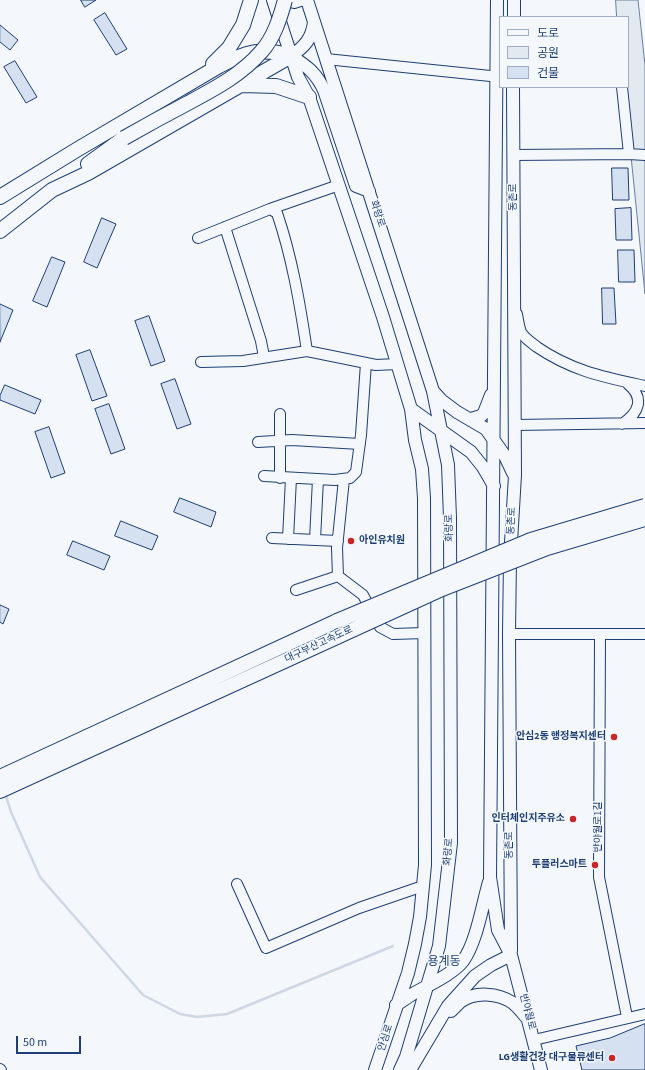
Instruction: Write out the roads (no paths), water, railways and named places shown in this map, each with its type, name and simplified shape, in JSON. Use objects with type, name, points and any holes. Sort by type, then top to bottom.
[{"type":"highway","points":[[204,74],[229,48],[243,25],[251,0]]},
{"type":"highway","points":[[0,231],[52,190],[124,138],[240,72],[262,52],[272,36],[281,17],[285,0]]},
{"type":"highway","points":[[0,196],[204,74],[237,56],[256,52],[276,52],[291,56]]},
{"type":"highway","points":[[52,190],[88,173],[291,56]]},
{"type":"highway","points":[[241,85],[276,86],[309,97]]},
{"type":"highway","points":[[44,170],[124,138]]},
{"type":"highway","name":"대구부산고속도로","points":[[0,791],[21,774],[337,621],[531,540],[645,506]]},
{"type":"highway","name":"대구부산고속도로","points":[[0,777],[21,774],[337,637],[442,589],[547,548],[645,519]]},
{"type":"main road","points":[[273,0],[298,77],[309,97],[383,317],[411,409],[415,440],[422,469],[424,498],[425,846],[423,886],[416,944],[408,973],[396,1006]]},
{"type":"main road","points":[[294,0],[294,2],[300,0]]},
{"type":"main road","name":"화랑로","points":[[307,0],[434,391],[448,466],[450,518],[451,843],[439,946],[406,1057],[400,1070]]},
{"type":"main road","points":[[410,1070],[434,1027],[448,1006],[475,976],[491,965],[511,955],[498,930],[490,877],[498,77],[497,0]]},
{"type":"main road","points":[[514,0],[514,16]]},
{"type":"main road","points":[[291,56],[306,45],[313,32],[314,21]]},
{"type":"main road","points":[[291,56],[318,76],[356,186],[369,191]]},
{"type":"main road","points":[[309,97],[313,68],[319,61],[326,59]]},
{"type":"main road","name":"동촌로","points":[[511,955],[510,559],[515,475],[514,88]]},
{"type":"main road","points":[[324,141],[329,134],[333,132],[339,134]]},
{"type":"main road","points":[[470,419],[481,416],[484,412],[489,403],[494,386]]},
{"type":"main road","points":[[434,391],[441,400],[486,429],[494,438],[515,475]]},
{"type":"main road","points":[[411,409],[471,452],[483,467],[494,486]]},
{"type":"main road","points":[[494,426],[515,425]]},
{"type":"main road","points":[[396,1006],[412,994],[427,987],[462,962],[473,942],[490,877]]},
{"type":"main road","name":"반야월로","points":[[511,955],[541,1070]]},
{"type":"main road","points":[[434,1027],[461,1002],[474,996],[488,994],[506,999],[515,1004],[529,1020]]},
{"type":"main road","name":"안심로","points":[[375,1070],[396,1006]]},
{"type":"street","points":[[326,59],[498,77]]},
{"type":"street","points":[[622,88],[629,154]]},
{"type":"street","points":[[514,155],[645,155]]},
{"type":"street","points":[[198,238],[270,209],[339,185]]},
{"type":"street","points":[[270,209],[277,213],[281,226],[299,296],[307,351]]},
{"type":"street","points":[[225,227],[261,341],[264,357]]},
{"type":"street","points":[[514,305],[522,333],[544,352],[572,367],[645,386]]},
{"type":"street","points":[[201,362],[243,361],[307,351],[376,365],[397,364]]},
{"type":"street","points":[[264,476],[344,479],[350,478],[356,472],[360,444],[366,363]]},
{"type":"street","points":[[622,424],[638,412],[640,405],[638,392],[635,388],[623,381]]},
{"type":"street","points":[[280,414],[281,440],[286,478],[288,539]]},
{"type":"street","points":[[515,425],[634,424],[645,422]]},
{"type":"street","points":[[258,442],[292,440],[360,444]]},
{"type":"street","points":[[315,540],[318,479]]},
{"type":"street","points":[[338,576],[338,542],[344,479]]},
{"type":"street","points":[[272,538],[338,542]]},
{"type":"street","points":[[338,576],[363,595],[380,627],[393,634],[424,633]]},
{"type":"street","points":[[296,590],[338,576]]},
{"type":"street","points":[[510,634],[645,634]]},
{"type":"street","name":"반야월로1길","points":[[600,634],[599,877],[627,1017]]},
{"type":"street","points":[[237,884],[266,948],[359,908],[423,886]]},
{"type":"street","points":[[534,1040],[645,1014]]},
{"type":"waterway","points":[[5,793],[11,812],[40,877],[143,995],[180,1014],[197,1017],[227,1014],[393,946]]},
{"type":"place","name":"아인유치원","points":[[351,541]]},
{"type":"place","name":"안심2동 행정복지센터","points":[[614,737]]},
{"type":"place","name":"인터체인지주유소","points":[[573,819]]},
{"type":"place","name":"투플러스마트","points":[[595,865]]},
{"type":"place","name":"LG생활건강 대구물류센터","points":[[612,1058]]},
{"type":"district","name":"용계동","points":[[444,962]]}]
